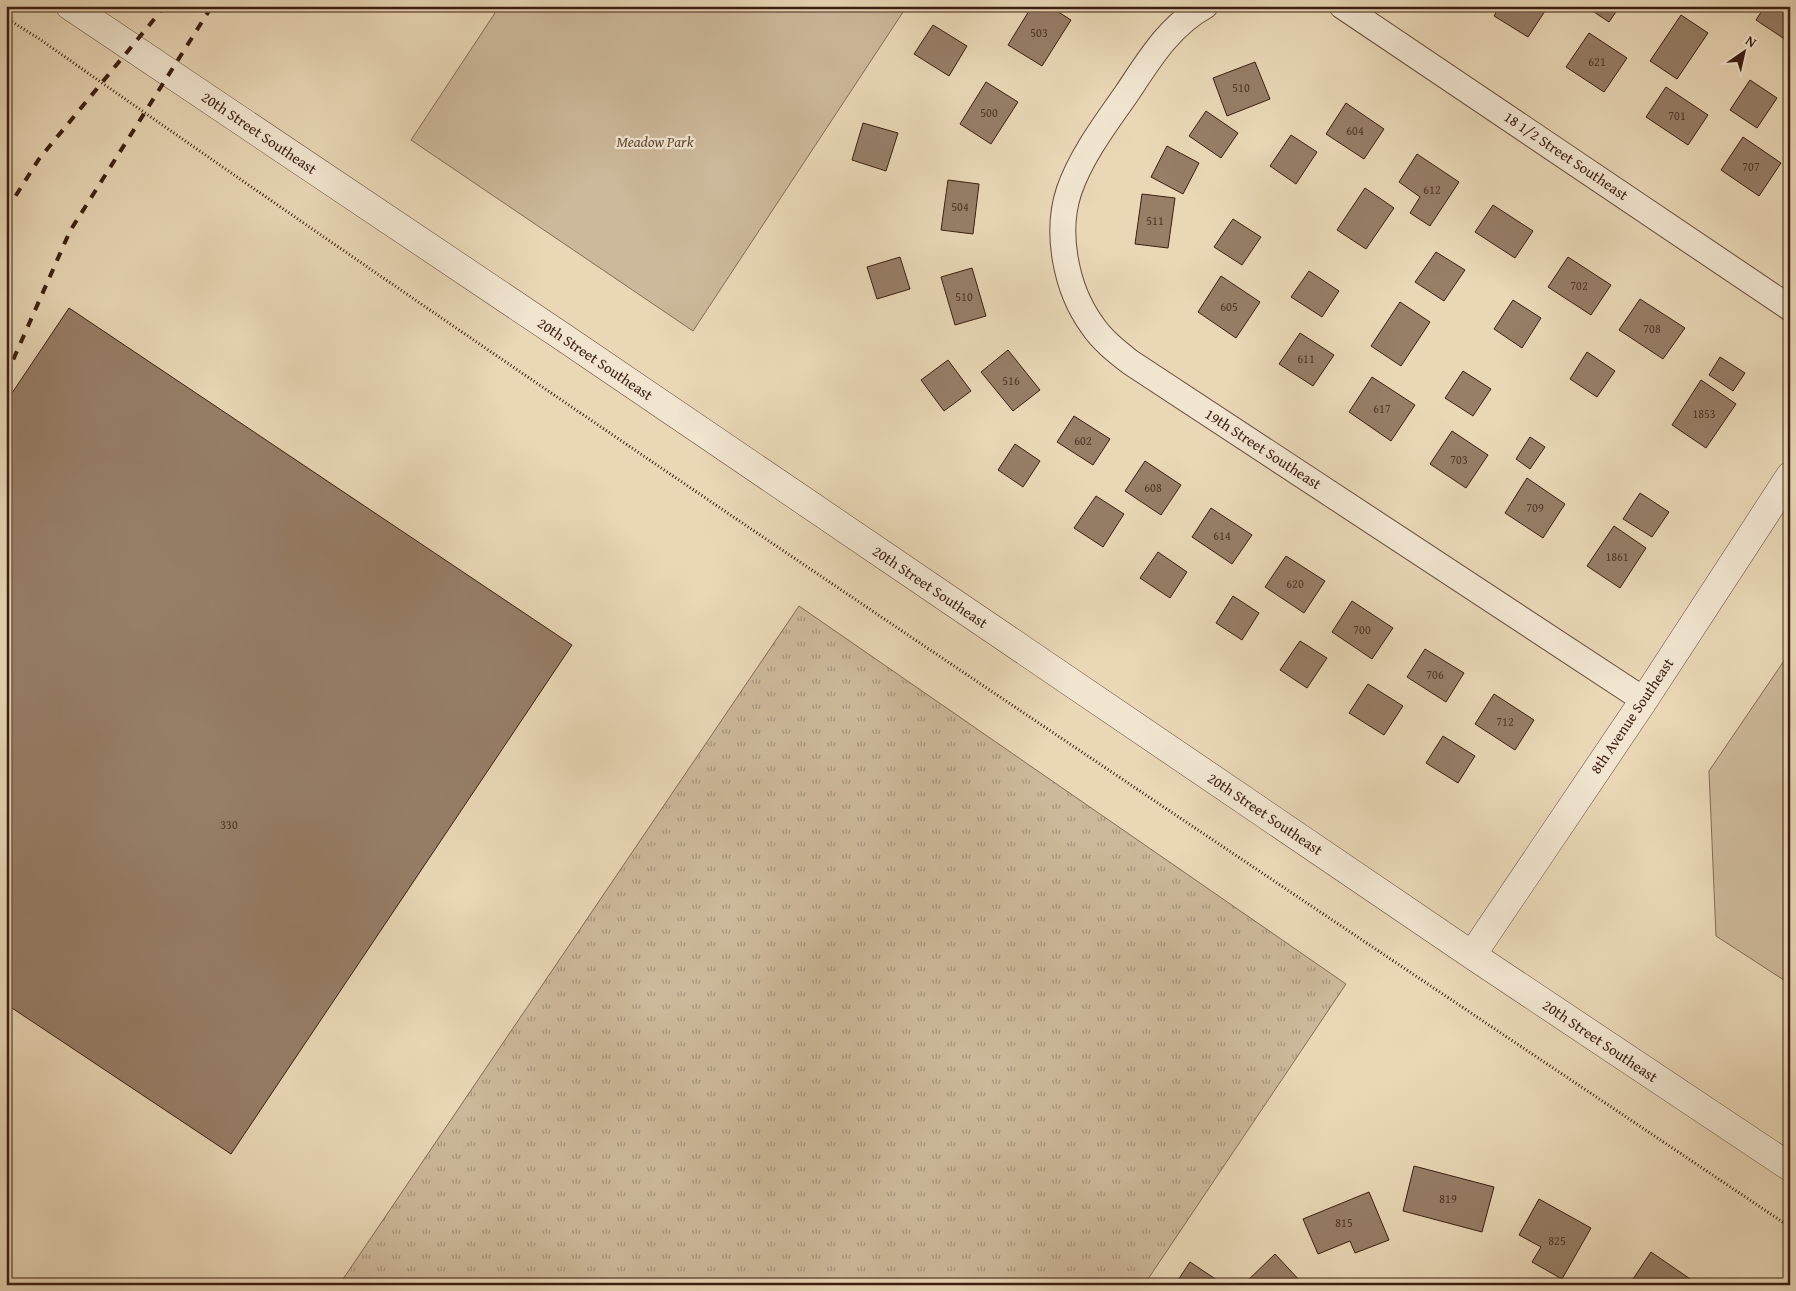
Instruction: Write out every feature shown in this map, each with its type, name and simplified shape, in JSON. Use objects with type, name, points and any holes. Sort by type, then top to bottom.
[{"type":"street","name":"20th Street Southeast","points":[[70,6],[560,335],[1472,955],[1790,1168]]},
{"type":"street","name":"19th Street Southeast","points":[[1205,6],[1179,24],[1160,45],[1121,101],[1080,166],[1065,204],[1063,231],[1066,259],[1072,284],[1083,311],[1106,342],[1130,362],[1644,700]]},
{"type":"street","name":"18 1/2 Street Southeast","points":[[1342,6],[1790,308]]},
{"type":"street","name":"8th Avenue Southeast","points":[[1472,955],[1644,700],[1790,476]]},
{"type":"path","points":[[6,18],[38,38],[531,379],[1115,775],[1790,1227]]},
{"type":"green space","name":"Meadow Park","points":[[485,6],[907,6],[693,331],[411,140],[495,13]]},
{"type":"green space","points":[[799,606],[1346,984],[1144,1285],[339,1285]]},
{"type":"green space","points":[[1790,652],[1790,984],[1716,936],[1709,771]]},
{"type":"building","points":[[1032,6],[1049,6],[1071,20],[1042,66],[1008,45]]},
{"type":"building","points":[[1500,6],[1544,6],[1547,8],[1528,37],[1494,16]]},
{"type":"building","points":[[1585,6],[1620,6],[1609,22]]},
{"type":"building","points":[[1765,6],[1790,6],[1790,34],[1786,40],[1756,20]]},
{"type":"building","points":[[1681,15],[1708,33],[1677,79],[1650,61]]},
{"type":"building","points":[[933,25],[967,46],[949,76],[914,54]]},
{"type":"building","points":[[1589,33],[1627,58],[1604,92],[1566,67]]},
{"type":"building","points":[[1255,62],[1270,99],[1227,116],[1213,78]]},
{"type":"building","points":[[1750,80],[1777,98],[1757,128],[1730,110]]},
{"type":"building","points":[[986,82],[1018,102],[991,144],[960,124]]},
{"type":"building","points":[[1666,87],[1708,115],[1688,145],[1646,117]]},
{"type":"building","points":[[1346,103],[1384,129],[1364,159],[1326,134]]},
{"type":"building","points":[[1206,111],[1238,133],[1221,158],[1189,136]]},
{"type":"building","points":[[863,123],[898,133],[886,171],[852,160]]},
{"type":"building","points":[[1291,135],[1317,152],[1296,184],[1270,166]]},
{"type":"building","points":[[1743,137],[1781,163],[1759,196],[1721,170]]},
{"type":"building","points":[[1167,146],[1199,163],[1183,194],[1151,177]]},
{"type":"building","points":[[1417,154],[1459,182],[1430,226],[1410,213],[1420,197],[1399,182]]},
{"type":"building","points":[[948,180],[979,184],[973,234],[941,230]]},
{"type":"building","points":[[1365,188],[1394,208],[1366,249],[1337,230]]},
{"type":"building","points":[[1142,194],[1175,198],[1168,248],[1135,244]]},
{"type":"building","points":[[1493,205],[1533,231],[1515,258],[1475,232]]},
{"type":"building","points":[[1233,219],[1261,237],[1242,265],[1214,247]]},
{"type":"building","points":[[1436,252],[1465,270],[1444,301],[1415,282]]},
{"type":"building","points":[[900,257],[910,289],[877,299],[867,267]]},
{"type":"building","points":[[1568,257],[1611,285],[1591,315],[1548,287]]},
{"type":"building","points":[[972,268],[986,316],[955,325],[941,277]]},
{"type":"building","points":[[1309,271],[1339,291],[1322,317],[1291,297]]},
{"type":"building","points":[[1221,276],[1260,302],[1236,338],[1198,312]]},
{"type":"building","points":[[1640,299],[1685,328],[1663,359],[1619,330]]},
{"type":"building","points":[[1513,300],[1541,318],[1522,348],[1494,329]]},
{"type":"building","points":[[1400,302],[1430,322],[1401,366],[1371,346]]},
{"type":"building","points":[[69,308],[572,645],[231,1154],[6,1004],[6,402]]},
{"type":"building","points":[[1300,333],[1334,355],[1313,386],[1279,364]]},
{"type":"building","points":[[1008,350],[1040,390],[1013,411],[981,372]]},
{"type":"building","points":[[1587,352],[1615,371],[1597,397],[1570,379]]},
{"type":"building","points":[[1720,357],[1745,373],[1733,391],[1709,375]]},
{"type":"building","points":[[948,360],[971,391],[944,411],[921,380]]},
{"type":"building","points":[[1463,371],[1491,389],[1473,416],[1445,398]]},
{"type":"building","points":[[1372,377],[1415,405],[1391,441],[1349,412]]},
{"type":"building","points":[[1701,380],[1736,404],[1706,448],[1672,425]]},
{"type":"building","points":[[1074,416],[1110,439],[1093,465],[1057,442]]},
{"type":"building","points":[[1452,431],[1488,455],[1466,488],[1430,464]]},
{"type":"building","points":[[1530,437],[1545,447],[1530,469],[1516,459]]},
{"type":"building","points":[[1015,444],[1040,461],[1023,487],[998,470]]},
{"type":"building","points":[[1145,461],[1181,485],[1161,515],[1125,491]]},
{"type":"building","points":[[1527,478],[1565,504],[1543,538],[1505,513]]},
{"type":"building","points":[[1640,493],[1669,512],[1652,537],[1623,519]]},
{"type":"building","points":[[1096,496],[1124,514],[1103,547],[1074,528]]},
{"type":"building","points":[[1211,508],[1252,535],[1232,564],[1192,537]]},
{"type":"building","points":[[1614,526],[1646,548],[1620,588],[1587,566]]},
{"type":"building","points":[[1158,552],[1187,572],[1170,598],[1140,578]]},
{"type":"building","points":[[1286,556],[1325,581],[1304,613],[1265,587]]},
{"type":"building","points":[[1233,596],[1259,613],[1242,640],[1216,623]]},
{"type":"building","points":[[1352,601],[1393,628],[1372,659],[1332,632]]},
{"type":"building","points":[[1300,641],[1327,658],[1307,688],[1280,670]]},
{"type":"building","points":[[1425,649],[1464,673],[1446,702],[1407,677]]},
{"type":"building","points":[[1368,684],[1403,706],[1384,735],[1349,713]]},
{"type":"building","points":[[1494,694],[1534,720],[1515,750],[1475,724]]},
{"type":"building","points":[[1443,736],[1475,756],[1458,783],[1426,763]]},
{"type":"building","points":[[1414,1166],[1494,1187],[1482,1232],[1403,1211]]},
{"type":"building","points":[[1369,1192],[1389,1240],[1355,1253],[1350,1241],[1318,1254],[1303,1219]]},
{"type":"building","points":[[1539,1199],[1591,1228],[1562,1279],[1532,1262],[1541,1247],[1519,1235]]},
{"type":"building","points":[[1651,1252],[1699,1285],[1629,1285]]},
{"type":"building","points":[[1275,1254],[1302,1283],[1243,1285]]},
{"type":"building","points":[[1190,1262],[1223,1284],[1223,1285],[1176,1283]]},
{"type":"railway","points":[[6,211],[39,159],[165,6]]},
{"type":"railway","points":[[6,376],[70,231],[212,6]]}]
